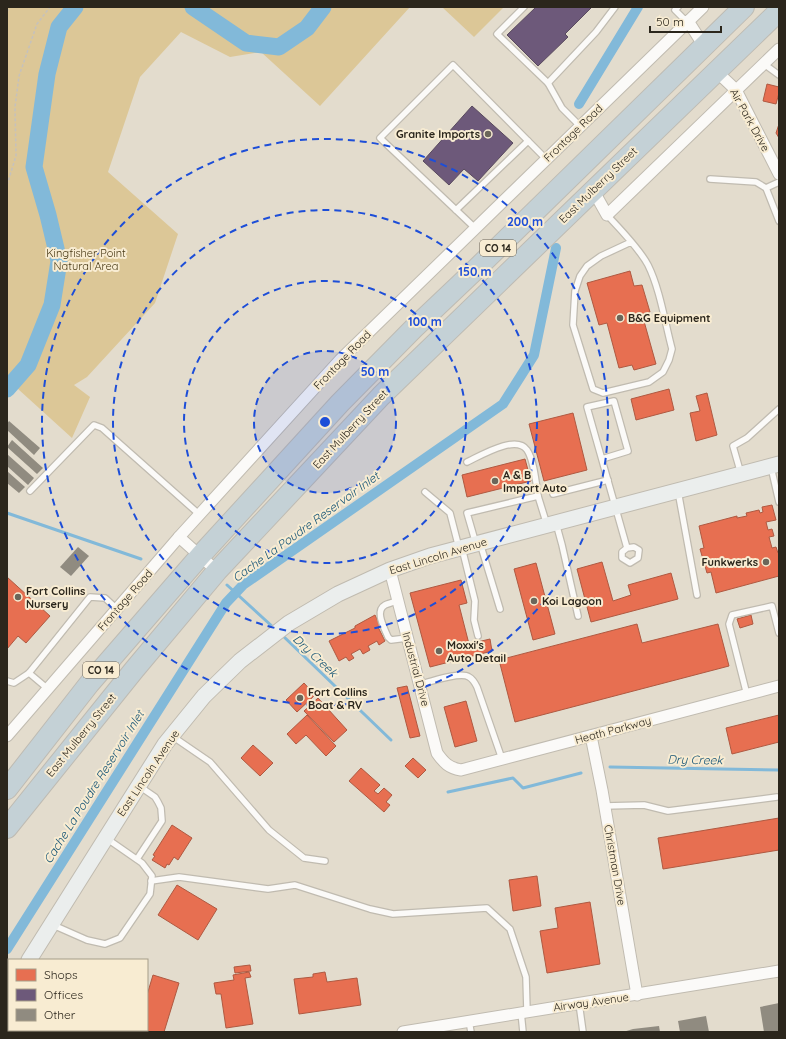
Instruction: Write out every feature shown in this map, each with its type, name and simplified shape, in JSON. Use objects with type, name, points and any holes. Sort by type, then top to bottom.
[{"type":"highway","name":"CO 14","points":[[7,789],[89,684],[200,556],[340,403],[414,328],[744,7]]},
{"type":"highway","points":[[472,273],[559,200],[677,88],[685,83],[716,71],[714,60],[718,54],[760,7]]},
{"type":"highway","name":"East Mulberry Street","points":[[7,828],[134,670],[218,571],[381,396],[779,10]]},
{"type":"street","name":"Frontage Road","points":[[7,736],[180,537],[340,360],[703,7]]},
{"type":"street","points":[[688,22],[704,46]]},
{"type":"street","points":[[592,190],[607,215],[779,49]]},
{"type":"street","name":"Air Park Drive","points":[[716,71],[736,90],[779,174]]},
{"type":"street","name":"East Lincoln Avenue","points":[[30,959],[165,744],[204,696],[240,661],[279,631],[338,594],[390,570],[430,556],[775,465]]},
{"type":"street","points":[[180,537],[218,571]]},
{"type":"street","name":"Industrial Drive","points":[[390,570],[437,753],[447,765]]},
{"type":"street","name":"Heath Parkway","points":[[447,765],[453,769],[461,770],[779,686]]},
{"type":"street","name":"Christman Drive","points":[[591,736],[605,806],[637,995]]},
{"type":"street","name":"Airway Avenue","points":[[403,1032],[470,1026],[524,1012],[637,995],[779,970]]},
{"type":"lane","points":[[524,7],[497,34],[548,83],[562,108],[580,126]]},
{"type":"lane","points":[[548,83],[596,32],[615,7]]},
{"type":"lane","points":[[678,7],[675,10],[688,22]]},
{"type":"lane","points":[[764,64],[779,74]]},
{"type":"lane","points":[[475,228],[380,138],[453,65],[546,159]]},
{"type":"lane","points":[[456,210],[528,140]]},
{"type":"lane","points":[[710,179],[756,182],[766,188],[779,221]]},
{"type":"lane","points":[[766,188],[779,182]]},
{"type":"lane","points":[[607,215],[631,242],[647,264],[654,278],[672,349],[669,360],[663,372],[649,382],[603,393],[594,389],[573,325],[575,291],[580,276],[587,266],[601,256],[631,242]]},
{"type":"lane","points":[[602,459],[628,451],[614,401],[587,407],[627,548]]},
{"type":"lane","points":[[741,474],[733,446],[747,438],[779,408]]},
{"type":"lane","points":[[30,491],[94,425],[102,428],[200,515]]},
{"type":"lane","points":[[467,462],[508,443],[523,446],[527,450],[531,461],[538,496],[562,545],[578,616]]},
{"type":"lane","points":[[775,465],[779,502]]},
{"type":"lane","points":[[553,494],[608,480]]},
{"type":"lane","points":[[678,491],[697,595]]},
{"type":"lane","points":[[425,492],[450,513],[469,546],[500,609]]},
{"type":"lane","points":[[478,636],[474,620],[475,601],[467,513],[538,496]]},
{"type":"lane","points":[[7,681],[14,683],[28,673],[90,597],[105,598],[117,609]]},
{"type":"lane","points":[[398,601],[384,605],[380,611],[380,615],[388,638],[391,640],[408,638]]},
{"type":"lane","points":[[747,695],[729,624],[732,615],[772,606],[779,633]]},
{"type":"lane","points":[[28,673],[48,689]]},
{"type":"lane","points":[[420,684],[460,675],[469,677],[473,680],[477,687],[502,759]]},
{"type":"lane","points":[[172,736],[210,762],[269,830],[304,858],[324,861]]},
{"type":"lane","points":[[137,859],[162,821],[161,808],[158,802],[154,797],[139,786]]},
{"type":"lane","points":[[605,806],[644,805],[668,811],[778,797]]},
{"type":"lane","points":[[52,924],[87,940],[105,944],[120,938],[150,894],[152,876],[142,863],[106,838]]},
{"type":"lane","points":[[152,881],[179,876],[268,889],[295,885],[370,909],[393,914],[487,908],[510,929],[526,976],[523,1032]]},
{"type":"lane","points":[[579,1003],[583,1032]]},
{"type":"path","points":[[7,12],[9,7]]},
{"type":"path","points":[[7,185],[16,156],[14,107],[19,76],[37,24],[50,7]]},
{"type":"green space","name":"Kingfisher Point Natural Area","points":[[7,7],[410,7],[320,106],[261,52],[230,57],[181,32],[140,77],[108,172],[178,234],[155,303],[87,377],[74,385],[90,397],[72,438],[7,379]]},
{"type":"green space","points":[[442,7],[504,7],[474,37]]},
{"type":"building: Shops","points":[[767,84],[779,87],[776,104],[763,101]]},
{"type":"building: Shops","points":[[779,124],[779,138],[776,133]]},
{"type":"building: Shops","name":"B&G Equipment","points":[[630,271],[634,286],[642,285],[650,312],[642,314],[656,364],[634,370],[632,365],[619,368],[607,323],[599,325],[587,283]]},
{"type":"building: Shops","points":[[669,389],[674,410],[636,420],[631,399]]},
{"type":"building: Shops","points":[[707,393],[717,435],[696,441],[690,413],[700,411],[696,396]]},
{"type":"building: Shops","points":[[573,413],[587,470],[544,481],[529,424]]},
{"type":"building: Shops","points":[[525,459],[531,481],[467,497],[462,475]]},
{"type":"building: Shops","points":[[772,505],[776,520],[766,522],[768,530],[772,529],[774,536],[769,537],[772,548],[776,547],[779,553],[779,576],[716,593],[711,572],[707,573],[700,549],[704,548],[699,526],[737,516],[737,518],[747,516],[746,513],[759,510],[760,513],[763,512],[762,507]]},
{"type":"building: Shops","points":[[602,562],[613,601],[631,595],[628,585],[671,573],[678,599],[591,622],[577,569]]},
{"type":"building: Shops","name":"Koi Lagoon","points":[[536,563],[555,634],[533,640],[514,569]]},
{"type":"building: Shops","name":"Fort Collins Nursery","points":[[7,577],[50,616],[26,643],[18,636],[7,649]]},
{"type":"building: Shops","points":[[461,580],[467,603],[459,605],[469,644],[490,639],[492,651],[430,667],[410,593]]},
{"type":"building: Shops","points":[[375,615],[381,627],[378,627],[385,641],[379,645],[377,641],[368,646],[370,650],[363,654],[360,649],[351,654],[354,658],[349,661],[346,657],[339,661],[329,641],[355,628],[355,626]]},
{"type":"building: Shops","points":[[751,615],[753,624],[740,628],[737,619]]},
{"type":"building: Shops","points":[[637,624],[642,643],[718,624],[729,666],[515,722],[499,660]]},
{"type":"building: Shops","name":"Fort Collins Boat & RV","points":[[304,683],[315,695],[297,712],[286,700]]},
{"type":"building: Shops","points":[[407,686],[420,736],[410,738],[397,688]]},
{"type":"building: Shops","points":[[318,698],[347,730],[334,742],[304,711]]},
{"type":"building: Shops","points":[[466,701],[477,741],[455,747],[444,707]]},
{"type":"building: Shops","points":[[307,715],[336,746],[326,756],[306,735],[296,744],[287,734]]},
{"type":"building: Shops","points":[[779,715],[779,742],[732,754],[726,728]]},
{"type":"building: Shops","points":[[253,745],[273,763],[260,776],[241,758]]},
{"type":"building: Shops","points":[[413,758],[426,770],[418,778],[405,766]]},
{"type":"building: Shops","points":[[361,768],[380,785],[374,791],[378,794],[384,788],[392,795],[386,802],[390,805],[384,812],[349,781]]},
{"type":"building: Shops","points":[[779,818],[779,850],[663,869],[658,838]]},
{"type":"building: Shops","points":[[172,825],[192,838],[178,860],[174,857],[165,868],[152,860],[155,856],[153,855]]},
{"type":"building: Shops","points":[[537,876],[541,906],[513,911],[509,880]]},
{"type":"building: Shops","points":[[177,885],[217,909],[198,940],[158,915]]},
{"type":"building: Shops","points":[[590,902],[600,964],[547,973],[540,931],[558,928],[555,908]]},
{"type":"building: Shops","points":[[250,965],[251,971],[235,973],[234,967]]},
{"type":"building: Shops","points":[[249,972],[251,977],[245,978],[253,1024],[226,1028],[221,994],[216,994],[214,983],[234,980],[233,975]]},
{"type":"building: Shops","points":[[325,972],[327,982],[357,978],[361,1005],[299,1014],[294,979],[313,977],[313,974]]},
{"type":"building: Shops","points":[[153,975],[179,983],[164,1032],[148,1031],[148,992]]},
{"type":"building: Offices","points":[[536,7],[592,7],[565,34],[568,37],[538,66],[507,35]]},
{"type":"building: Offices","points":[[472,106],[513,143],[478,181],[464,169],[449,185],[423,161]]},
{"type":"building: Other","points":[[9,421],[40,448],[34,455],[7,430],[7,424]]},
{"type":"building: Other","points":[[12,440],[43,468],[37,474],[7,447]]},
{"type":"building: Other","points":[[7,454],[34,478],[28,485],[7,466]]},
{"type":"building: Other","points":[[7,471],[25,487],[19,493],[7,483]]},
{"type":"building: Other","points":[[78,547],[89,556],[71,576],[60,567]]},
{"type":"building: Other","points":[[779,1003],[779,1032],[764,1032],[760,1007]]},
{"type":"building: Other","points":[[706,1016],[709,1032],[680,1032],[678,1021]]},
{"type":"building: Other","points":[[659,1026],[660,1032],[623,1032],[633,1029]]},
{"type":"waterway","points":[[7,389],[28,365],[52,305],[59,261],[34,167],[47,74],[59,27],[75,7]]},
{"type":"waterway","points":[[193,7],[246,43],[279,47],[307,28],[323,7]]},
{"type":"waterway","name":"Cache La Poudre Reservoir Inlet","points":[[579,104],[638,7]]},
{"type":"waterway","name":"Cache La Poudre Reservoir Inlet","points":[[7,949],[226,603],[243,585],[503,404],[534,355],[556,248]]},
{"type":"waterway","name":"Dry Creek","points":[[7,513],[141,559]]},
{"type":"waterway","name":"Dry Creek","points":[[227,585],[274,628]]},
{"type":"waterway","name":"Dry Creek","points":[[282,635],[391,740]]},
{"type":"waterway","name":"Dry Creek","points":[[610,767],[779,770]]},
{"type":"waterway","name":"Dry Creek","points":[[448,792],[513,778],[523,788],[581,773]]},
{"type":"place","name":"Granite Imports","points":[[488,134]]},
{"type":"place","name":"B&G Equipment","points":[[620,318]]},
{"type":"place","name":"A & B Import Auto","points":[[495,481]]},
{"type":"place","name":"Funkwerks","points":[[766,562]]},
{"type":"place","name":"Fort Collins Nursery","points":[[18,597]]},
{"type":"place","name":"Koi Lagoon","points":[[534,601]]},
{"type":"place","name":"Moxxi's Auto Detail","points":[[439,651]]},
{"type":"place","name":"Fort Collins Boat & RV","points":[[300,698]]}]
